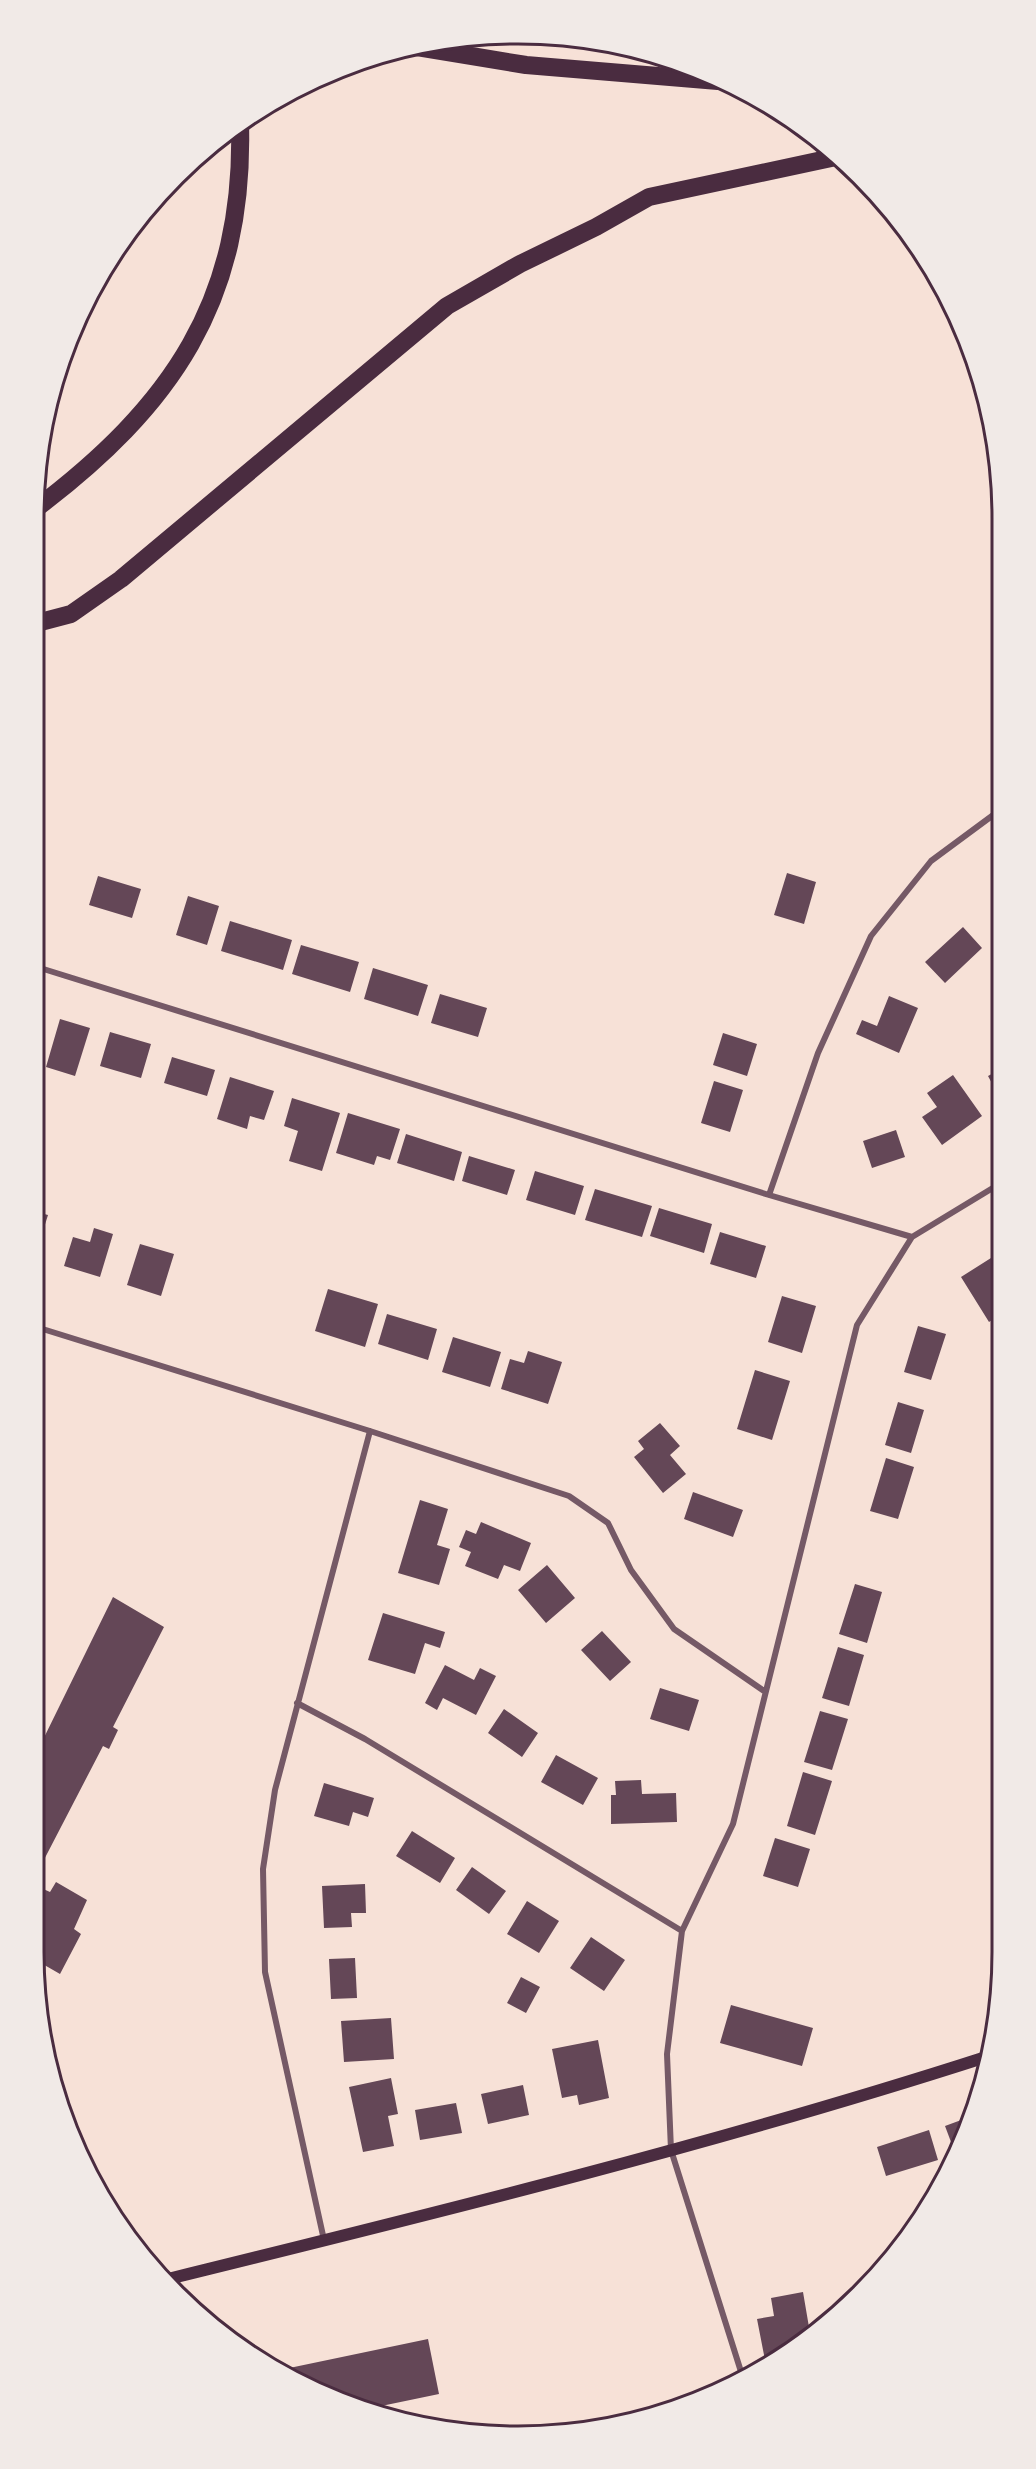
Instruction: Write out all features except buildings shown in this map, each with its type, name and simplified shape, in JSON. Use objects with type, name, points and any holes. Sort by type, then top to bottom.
[{"type":"highway","points":[[439,51],[526,65],[698,79]]},
{"type":"highway","points":[[45,502],[111,446],[153,402],[189,351],[214,295],[231,236],[240,175],[240,134]]},
{"type":"highway","points":[[44,621],[71,614],[121,579],[456,301],[519,264],[596,227],[649,197],[828,159]]},
{"type":"main road","points":[[173,2278],[671,2150],[909,2082],[979,2059]]},
{"type":"street","points":[[769,1195],[818,1053],[871,936],[931,861],[992,816]]},
{"type":"street","points":[[44,969],[769,1195],[912,1237]]},
{"type":"street","points":[[740,2370],[671,2150],[667,2054],[682,1931],[733,1824],[764,1691],[857,1325],[912,1237],[992,1188]]},
{"type":"street","points":[[44,1329],[569,1496],[608,1523],[631,1570],[674,1629],[764,1691]]},
{"type":"street","points":[[324,2240],[265,1972],[263,1869],[275,1790],[370,1431]]},
{"type":"street","points":[[297,1703],[375,1745],[682,1931]]}]
